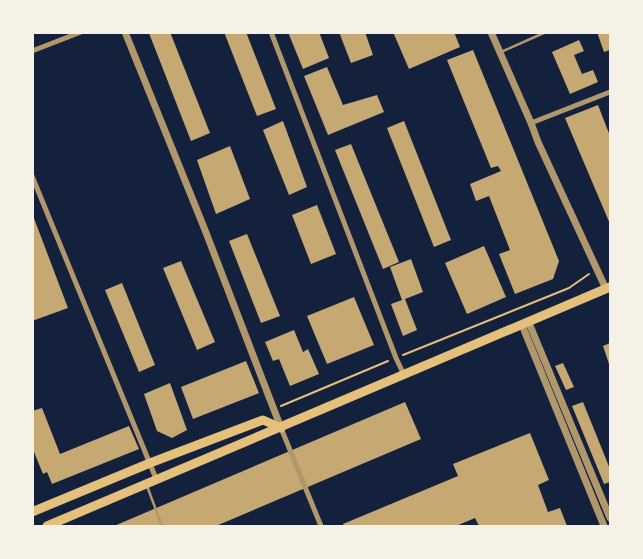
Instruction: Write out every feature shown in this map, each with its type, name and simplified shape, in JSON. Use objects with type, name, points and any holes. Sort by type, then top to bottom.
[{"type":"main road","points":[[46,526],[157,481],[608,288]]},
{"type":"main road","points":[[32,512],[150,463],[263,420],[281,428]]},
{"type":"street","points":[[32,51],[81,32]]},
{"type":"street","points":[[125,32],[321,526]]},
{"type":"street","points":[[271,32],[404,376]]},
{"type":"street","points":[[491,32],[538,142],[596,268],[608,288]]},
{"type":"street","points":[[531,123],[610,92]]},
{"type":"street","points":[[32,176],[157,481]]},
{"type":"street","points":[[526,324],[610,518]]},
{"type":"street","points":[[526,324],[604,526]]},
{"type":"lane","points":[[500,53],[546,32]]},
{"type":"lane","points":[[146,485],[162,526]]},
{"type":"path","points":[[274,410],[569,288],[596,268]]},
{"type":"building","points":[[170,32],[210,133],[191,141],[149,33]]},
{"type":"building","points":[[224,32],[246,32],[276,109],[257,116]]},
{"type":"building","points":[[288,32],[319,32],[329,58],[303,69]]},
{"type":"building","points":[[339,32],[365,32],[373,55],[351,63]]},
{"type":"building","points":[[393,32],[454,32],[460,47],[409,69]]},
{"type":"building","points":[[597,32],[610,32],[610,50],[604,52]]},
{"type":"building","points":[[579,40],[584,51],[574,55],[582,74],[593,70],[598,82],[570,94],[552,52]]},
{"type":"building","points":[[473,50],[559,261],[553,279],[515,294],[499,254],[510,250],[489,196],[476,201],[470,184],[501,171],[498,166],[491,168],[447,60]]},
{"type":"building","points":[[327,67],[343,105],[377,95],[384,112],[328,135],[304,76]]},
{"type":"building","points":[[598,105],[610,136],[610,224],[565,118]]},
{"type":"building","points":[[283,121],[307,187],[289,195],[263,130]]},
{"type":"building","points":[[404,121],[451,240],[434,247],[387,128]]},
{"type":"building","points":[[351,144],[399,262],[383,269],[335,150]]},
{"type":"building","points":[[230,146],[250,199],[216,214],[197,160]]},
{"type":"building","points":[[317,205],[336,254],[311,264],[292,215]]},
{"type":"building","points":[[32,213],[68,308],[32,321]]},
{"type":"building","points":[[247,234],[280,316],[261,323],[229,241]]},
{"type":"building","points":[[484,246],[506,297],[467,314],[445,263]]},
{"type":"building","points":[[411,259],[423,292],[405,299],[417,330],[403,336],[391,304],[402,300],[390,267]]},
{"type":"building","points":[[181,261],[215,342],[197,350],[163,268]]},
{"type":"building","points":[[122,283],[155,365],[139,372],[105,290]]},
{"type":"building","points":[[354,297],[374,345],[327,364],[307,316]]},
{"type":"building","points":[[294,330],[303,352],[308,349],[319,374],[290,386],[279,359],[273,361],[265,342]]},
{"type":"building","points":[[610,343],[610,367],[603,346]]},
{"type":"building","points":[[246,361],[259,393],[193,419],[181,387]]},
{"type":"building","points":[[563,363],[574,387],[566,390],[555,366]]},
{"type":"building","points":[[170,383],[187,430],[172,438],[157,431],[144,394]]},
{"type":"building","points":[[405,402],[421,439],[216,526],[114,526]]},
{"type":"building","points":[[583,402],[610,469],[610,482],[604,484],[572,406]]},
{"type":"building","points":[[42,408],[60,454],[129,426],[139,449],[52,484],[47,472],[43,474],[32,447],[32,411]]},
{"type":"building","points":[[530,433],[549,480],[538,485],[548,512],[560,508],[567,526],[479,526],[475,518],[456,526],[344,526],[343,524],[458,476],[453,464]]}]
